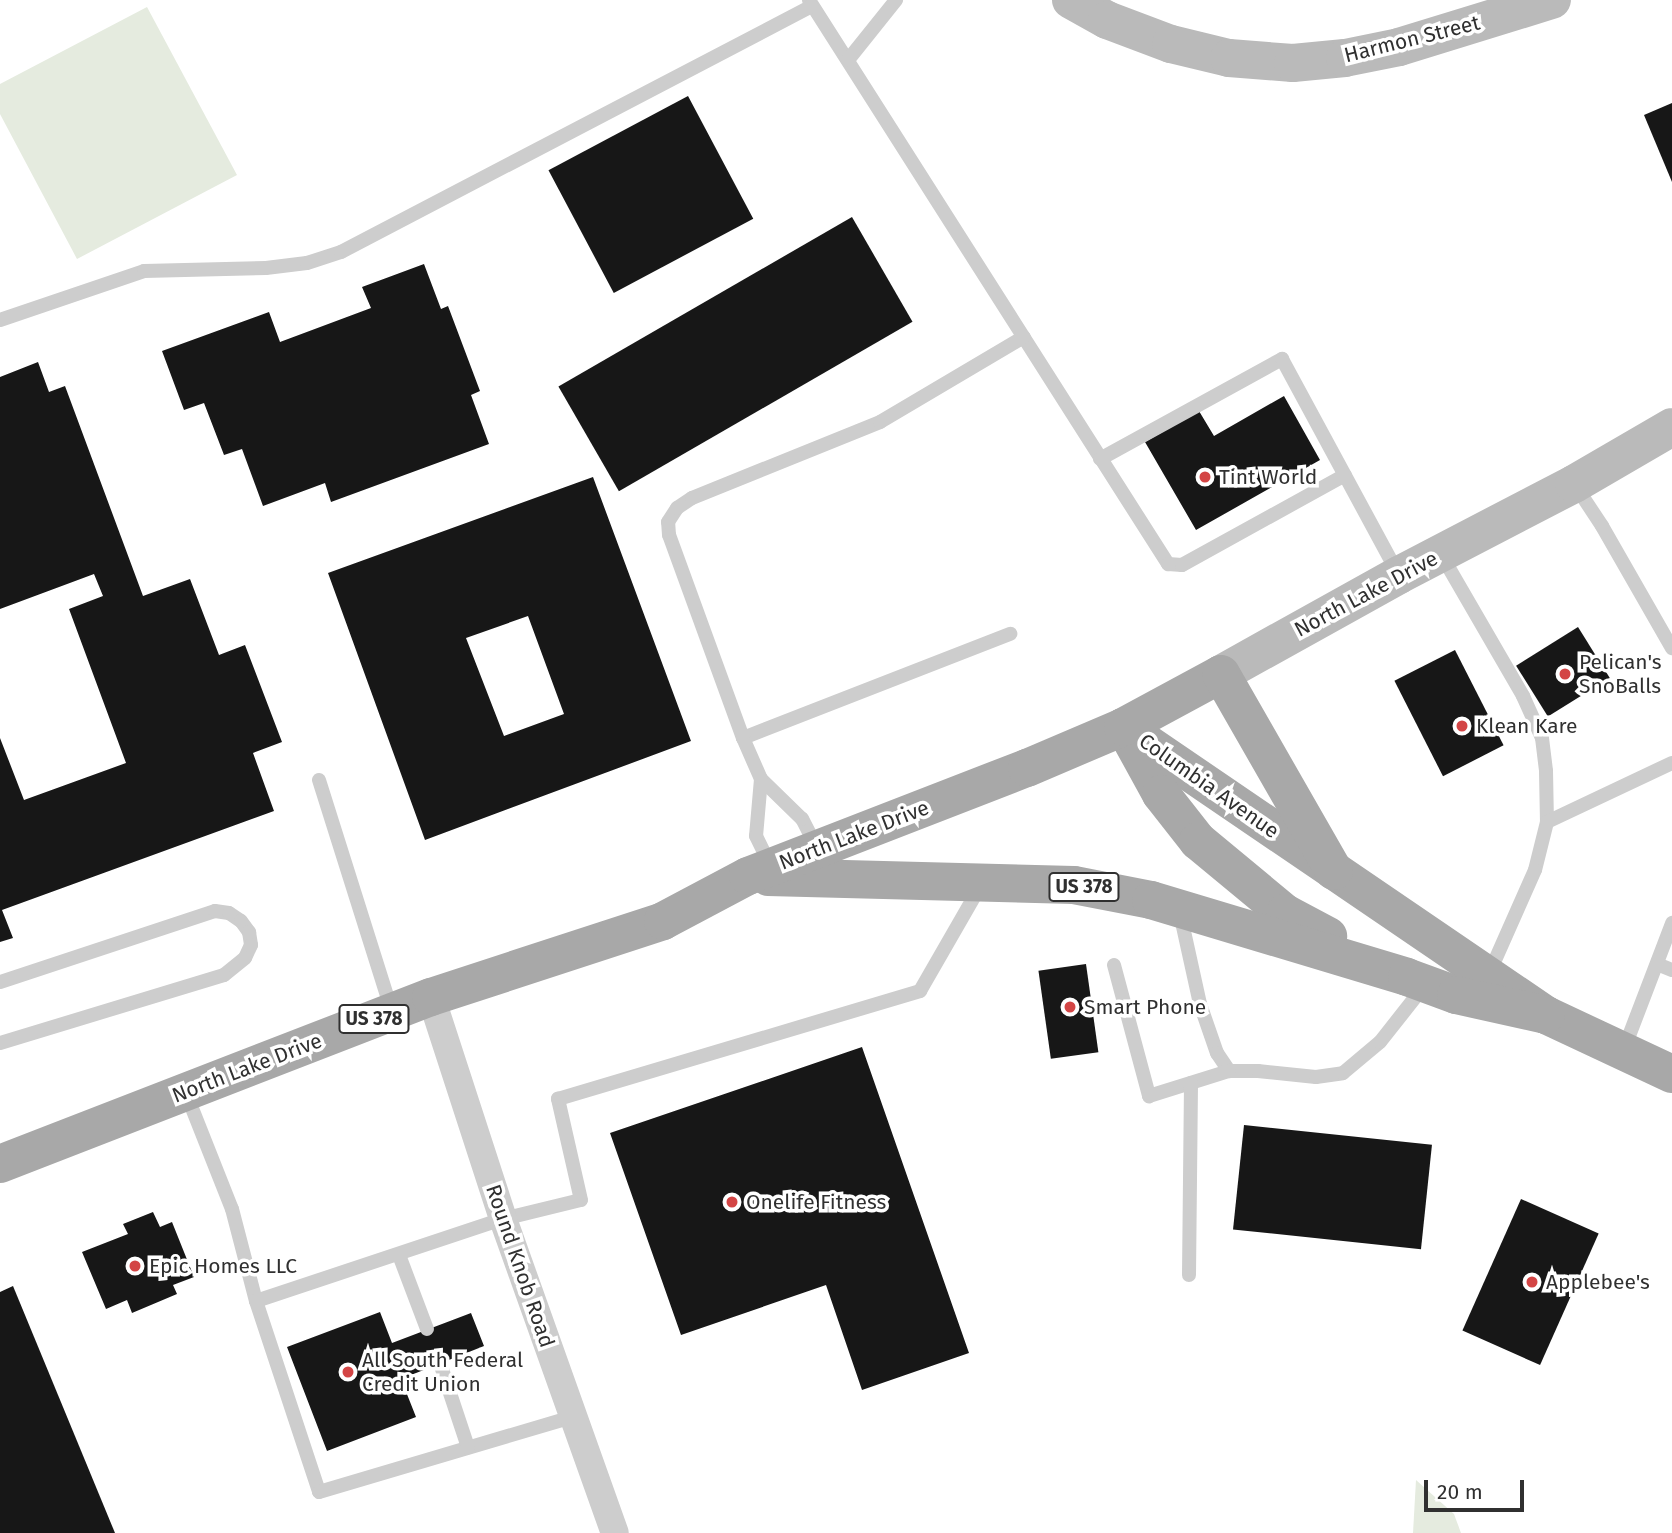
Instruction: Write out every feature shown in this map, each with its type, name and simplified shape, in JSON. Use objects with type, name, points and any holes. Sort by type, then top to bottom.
[{"type":"main road","name":"Harmon Street","points":[[1072,0],[1107,20],[1171,44],[1229,58],[1293,63],[1345,58],[1399,47],[1552,0]]},
{"type":"main road","name":"North Lake Drive","points":[[0,1164],[431,997],[663,921],[760,872],[1027,768],[1124,727],[1399,575],[1574,484],[1672,427]]},
{"type":"main road","points":[[1221,674],[1334,871]]},
{"type":"main road","name":"Columbia Avenue","points":[[1124,727],[1546,1015],[1672,1074]]},
{"type":"main road","name":"Columbia Avenue","points":[[1124,727],[1161,794],[1198,841],[1285,913],[1416,980]]},
{"type":"main road","name":"Columbia Avenue","points":[[760,872],[1074,886],[1180,908],[1416,980],[1456,995],[1546,1015]]},
{"type":"street","name":"Round Knob Road","points":[[431,997],[503,1219],[615,1533]]},
{"type":"lane","points":[[848,60],[896,0]]},
{"type":"lane","points":[[0,320],[144,271],[267,268],[307,263],[341,252],[810,3],[1168,564],[1182,565],[1345,475]]},
{"type":"lane","points":[[818,850],[802,819],[761,779],[743,738],[669,535],[668,522],[677,508],[692,498],[880,422],[1024,337]]},
{"type":"lane","points":[[1100,459],[1282,359],[1399,575]]},
{"type":"lane","points":[[1574,484],[1602,526],[1672,648]]},
{"type":"lane","points":[[1441,554],[1524,696],[1542,738],[1547,822],[1535,870],[1489,975]]},
{"type":"lane","points":[[743,738],[1010,634]]},
{"type":"lane","points":[[1547,822],[1672,763]]},
{"type":"lane","points":[[760,872],[756,836],[761,779]]},
{"type":"lane","points":[[319,780],[393,1012]]},
{"type":"lane","points":[[256,1301],[503,1219],[581,1200],[558,1099],[920,991],[983,881]]},
{"type":"lane","points":[[1180,908],[1200,1004],[1212,1040],[1229,1071]]},
{"type":"lane","points":[[0,982],[215,911],[229,913],[241,921],[249,932],[251,945],[245,958],[224,975],[0,1043]]},
{"type":"lane","points":[[1623,1051],[1672,923]]},
{"type":"lane","points":[[1657,964],[1672,970]]},
{"type":"lane","points":[[1114,965],[1149,1096],[1229,1071],[1329,1076],[1343,1073],[1364,1058],[1416,980]]},
{"type":"lane","points":[[1188,1275],[1191,1083]]},
{"type":"lane","points":[[186,1091],[232,1209],[256,1301],[319,1492],[573,1416]]},
{"type":"lane","points":[[400,1255],[427,1329]]},
{"type":"lane","points":[[440,1363],[468,1447]]},
{"type":"shaded area","points":[[147,7],[237,175],[77,259],[0,114],[0,84]]},
{"type":"shaded area","points":[[1416,1480],[1454,1514],[1461,1533],[1413,1533]]},
{"type":"building","points":[[688,96],[753,219],[614,293],[548,170]]},
{"type":"building","points":[[1672,103],[1672,182],[1644,115]]},
{"type":"building","points":[[852,217],[912,322],[619,491],[558,387]]},
{"type":"building","points":[[424,264],[441,309],[448,306],[480,391],[471,395],[489,444],[331,502],[325,483],[263,506],[242,449],[224,455],[204,403],[184,410],[162,351],[269,312],[280,342],[371,308],[362,287]]},
{"type":"building","points":[[38,362],[49,392],[65,386],[143,596],[190,579],[219,655],[245,645],[282,742],[253,753],[274,811],[2,910],[13,938],[0,942],[0,738],[24,800],[126,763],[69,609],[103,596],[94,574],[0,609],[0,377]]},
{"type":"building","points":[[1284,396],[1320,460],[1196,530],[1145,442],[1199,411],[1214,436]]},
{"type":"building","points":[[593,477],[691,741],[425,840],[328,573]],"holes":[[[528,616],[564,714],[504,736],[466,638]]]},
{"type":"building","points":[[1578,627],[1610,678],[1548,717],[1516,666]]},
{"type":"building","points":[[1455,650],[1504,745],[1443,776],[1394,681]]},
{"type":"building","points":[[1086,964],[1098,1052],[1051,1059],[1038,971]]},
{"type":"building","points":[[862,1047],[969,1353],[862,1390],[826,1285],[681,1335],[610,1133]]},
{"type":"building","points":[[1244,1125],[1432,1145],[1421,1249],[1233,1229]]},
{"type":"building","name":"Applebee's","points":[[1521,1199],[1599,1234],[1540,1365],[1462,1331]]},
{"type":"building","points":[[153,1212],[160,1227],[172,1222],[194,1277],[173,1285],[177,1294],[132,1313],[127,1300],[106,1309],[82,1252],[128,1234],[123,1224]]},
{"type":"building","points":[[13,1286],[115,1533],[0,1533],[0,1292]]},
{"type":"building","points":[[380,1312],[392,1343],[471,1313],[484,1346],[401,1379],[416,1417],[327,1451],[287,1347]]},
{"type":"place","name":"Tint World","points":[[1205,477]]},
{"type":"place","name":"Pelican's SnoBalls","points":[[1565,674]]},
{"type":"place","name":"Klean Kare","points":[[1462,726]]},
{"type":"place","name":"Smart Phone","points":[[1070,1007]]},
{"type":"place","name":"Onelife Fitness","points":[[732,1202]]},
{"type":"place","name":"Epic Homes LLC","points":[[135,1266]]},
{"type":"place","name":"Applebee's","points":[[1532,1282]]},
{"type":"place","name":"All South Federal Credit Union","points":[[348,1372]]}]
